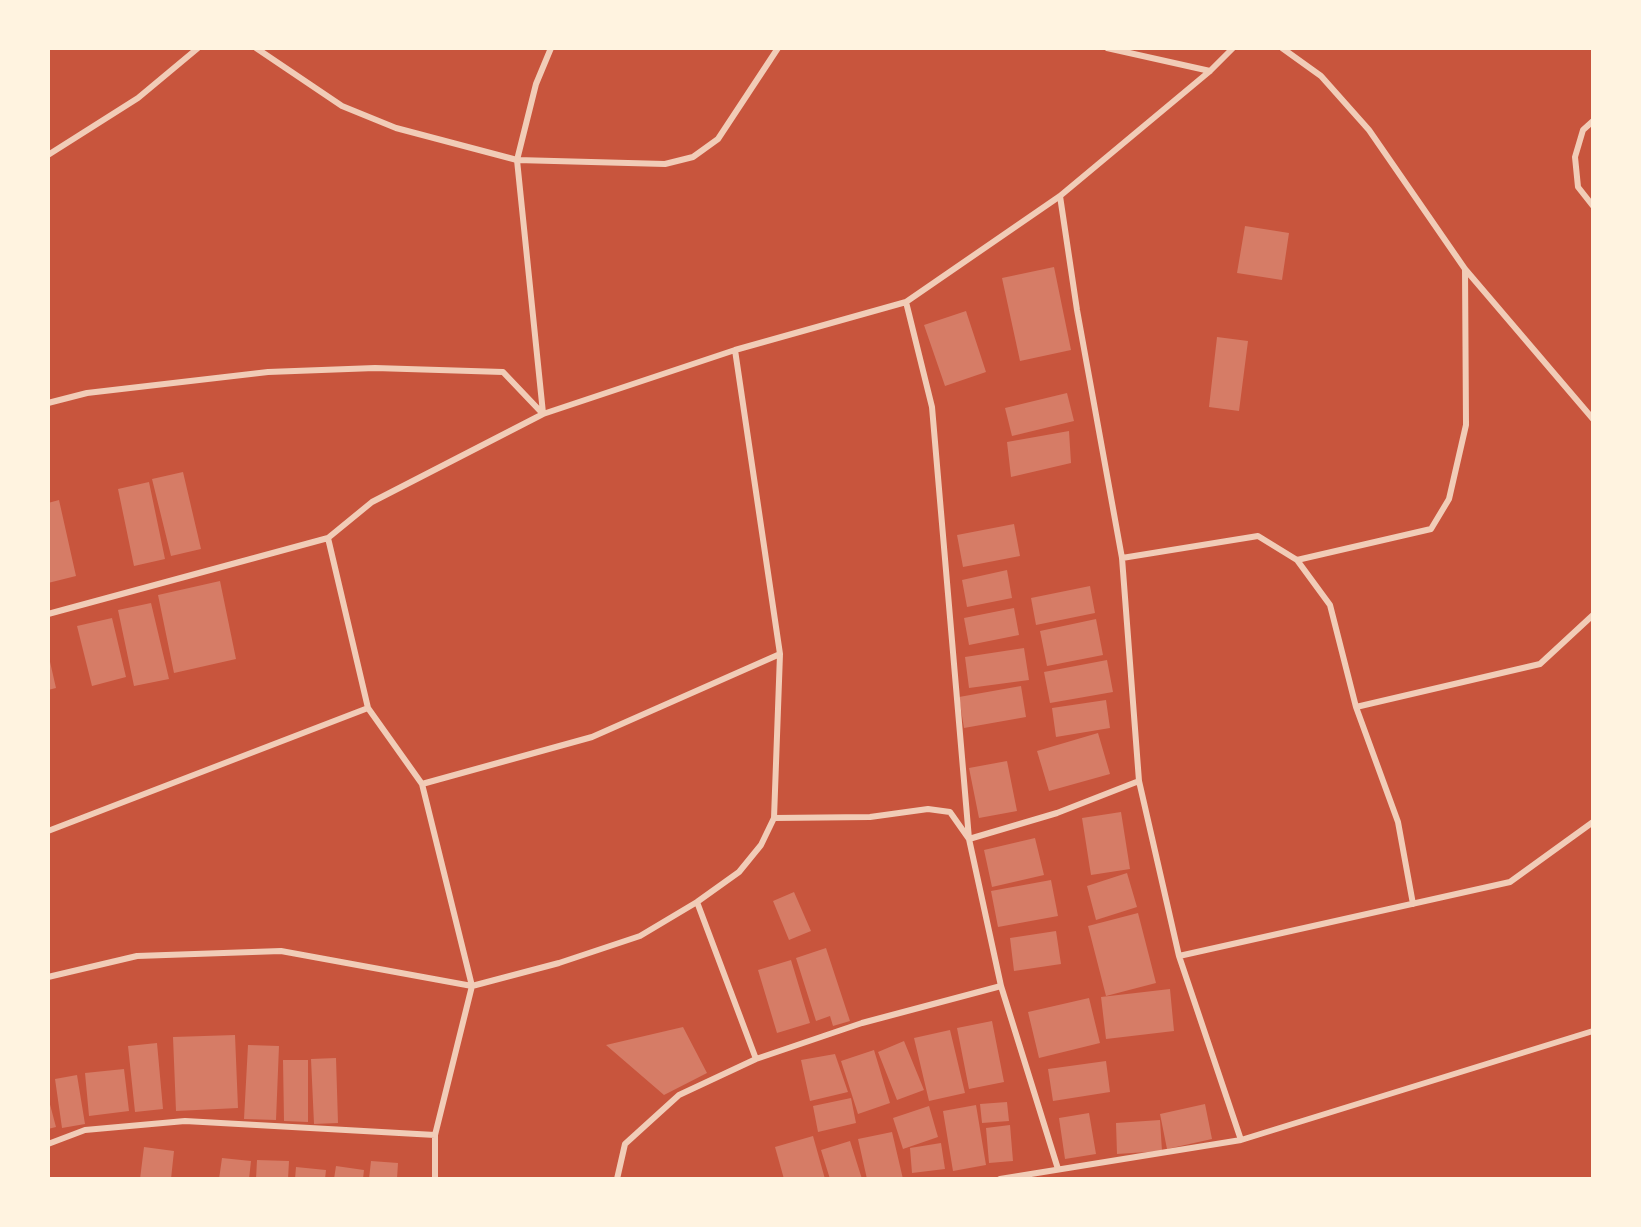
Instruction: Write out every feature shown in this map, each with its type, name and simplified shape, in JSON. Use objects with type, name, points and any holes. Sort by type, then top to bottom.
[{"type":"street","points":[[48,155],[138,98],[198,48]]},
{"type":"street","points":[[256,48],[342,106],[396,128],[517,160],[665,164],[693,157],[718,139],[778,48]]},
{"type":"street","points":[[543,414],[517,160],[536,84],[551,48]]},
{"type":"street","points":[[1107,48],[1210,71]]},
{"type":"street","points":[[48,614],[328,538],[372,501],[543,414],[735,351],[906,302],[1060,196],[1210,71],[1233,48]]},
{"type":"street","points":[[1282,48],[1321,76],[1370,130],[1465,269],[1593,419]]},
{"type":"street","points":[[1593,121],[1583,130],[1575,158],[1578,187],[1593,206]]},
{"type":"street","points":[[1060,196],[1079,321],[1122,558],[1139,782],[1179,956],[1241,1140]]},
{"type":"street","points":[[1298,560],[1431,529],[1449,499],[1466,425],[1465,269]]},
{"type":"street","points":[[906,302],[932,407],[969,839],[1002,986],[1058,1169]]},
{"type":"street","points":[[48,977],[137,956],[281,951],[472,986],[559,963],[640,936],[697,902],[739,872],[761,845],[774,818],[780,654],[735,351]]},
{"type":"street","points":[[48,403],[87,393],[268,372],[375,368],[503,372],[543,414]]},
{"type":"street","points":[[1122,558],[1258,536],[1298,560],[1330,604],[1356,707],[1398,822],[1413,904]]},
{"type":"street","points":[[328,538],[368,708],[422,784],[472,986],[435,1135],[435,1179]]},
{"type":"street","points":[[1356,707],[1540,664],[1593,615]]},
{"type":"street","points":[[422,784],[592,737],[780,654]]},
{"type":"street","points":[[48,831],[368,708]]},
{"type":"street","points":[[969,839],[1057,813],[1139,782]]},
{"type":"street","points":[[774,818],[870,817],[928,809],[950,812],[969,839]]},
{"type":"street","points":[[1179,956],[1510,882],[1593,822]]},
{"type":"street","points":[[697,902],[756,1059]]},
{"type":"street","points":[[617,1179],[625,1144],[679,1095],[756,1059],[862,1023],[1002,986]]},
{"type":"street","points":[[1000,1179],[1241,1140],[1593,1031]]},
{"type":"street","points":[[48,1144],[85,1131],[185,1121],[435,1135]]},
{"type":"building","points":[[1245,226],[1289,233],[1282,280],[1237,273]]},
{"type":"building","points":[[1054,267],[1071,350],[1020,361],[1002,278]]},
{"type":"building","points":[[966,311],[986,372],[945,386],[924,325]]},
{"type":"building","points":[[1217,337],[1248,341],[1239,411],[1209,407]]},
{"type":"building","points":[[1067,393],[1074,421],[1012,436],[1005,408]]},
{"type":"building","points":[[1069,431],[1071,463],[1011,477],[1007,442]]},
{"type":"building","points":[[183,472],[201,549],[171,556],[152,479]]},
{"type":"building","points":[[149,482],[165,559],[134,566],[118,489]]},
{"type":"building","points":[[59,500],[76,576],[48,583],[48,503]]},
{"type":"building","points":[[1014,524],[1020,556],[963,567],[957,535]]},
{"type":"building","points":[[1007,570],[1012,598],[967,607],[962,580]]},
{"type":"building","points":[[220,581],[236,659],[174,673],[158,595]]},
{"type":"building","points":[[1090,586],[1095,613],[1036,625],[1031,598]]},
{"type":"building","points":[[151,603],[169,679],[134,686],[118,610]]},
{"type":"building","points":[[1014,608],[1019,635],[969,645],[964,618]]},
{"type":"building","points":[[112,618],[126,677],[92,686],[77,626]]},
{"type":"building","points":[[1096,619],[1103,655],[1047,666],[1040,631]]},
{"type":"building","points":[[1024,648],[1029,680],[969,688],[965,657]]},
{"type":"building","points":[[48,653],[56,688],[48,690]]},
{"type":"building","points":[[1107,660],[1113,692],[1050,703],[1044,672]]},
{"type":"building","points":[[1021,686],[1026,717],[964,728],[959,697]]},
{"type":"building","points":[[1106,700],[1110,728],[1056,737],[1052,708]]},
{"type":"building","points":[[1098,733],[1110,774],[1049,791],[1037,751]]},
{"type":"building","points":[[1007,761],[1017,811],[979,818],[969,768]]},
{"type":"building","points":[[1121,812],[1130,869],[1091,875],[1082,818]]},
{"type":"building","points":[[1035,838],[1044,875],[992,887],[984,850]]},
{"type":"building","points":[[1127,873],[1137,907],[1096,920],[1087,886]]},
{"type":"building","points":[[1051,880],[1058,916],[998,927],[991,891]]},
{"type":"building","points":[[794,892],[811,931],[789,940],[773,901]]},
{"type":"building","points":[[1138,913],[1156,983],[1106,996],[1088,926]]},
{"type":"building","points":[[1056,931],[1061,964],[1014,971],[1010,938]]},
{"type":"building","points":[[826,948],[850,1021],[833,1026],[830,1016],[816,1021],[796,958]]},
{"type":"building","points":[[791,960],[810,1023],[777,1033],[758,970]]},
{"type":"building","points":[[1170,989],[1174,1031],[1106,1039],[1101,997]]},
{"type":"building","points":[[1089,998],[1100,1043],[1039,1058],[1028,1012]]},
{"type":"building","points":[[992,1021],[1004,1082],[969,1089],[957,1028]]},
{"type":"building","points":[[683,1027],[707,1073],[664,1095],[606,1045]]},
{"type":"building","points":[[950,1030],[965,1093],[929,1101],[914,1038]]},
{"type":"building","points":[[235,1035],[238,1108],[176,1111],[173,1037]]},
{"type":"building","points":[[904,1041],[924,1090],[897,1100],[878,1052]]},
{"type":"building","points":[[157,1043],[163,1109],[135,1112],[128,1046]]},
{"type":"building","points":[[248,1045],[279,1046],[276,1120],[244,1119]]},
{"type":"building","points":[[874,1050],[890,1103],[858,1114],[841,1061]]},
{"type":"building","points":[[835,1054],[848,1092],[810,1101],[801,1060]]},
{"type":"building","points":[[336,1058],[338,1123],[314,1124],[311,1059]]},
{"type":"building","points":[[283,1060],[308,1060],[308,1122],[284,1121]]},
{"type":"building","points":[[1106,1061],[1110,1092],[1053,1101],[1048,1069]]},
{"type":"building","points":[[124,1069],[129,1111],[89,1116],[85,1073]]},
{"type":"building","points":[[77,1075],[85,1124],[62,1128],[55,1079]]},
{"type":"building","points":[[48,1097],[56,1127],[48,1129]]},
{"type":"building","points":[[851,1098],[856,1123],[818,1132],[813,1106]]},
{"type":"building","points":[[1007,1102],[1009,1121],[982,1123],[980,1104]]},
{"type":"building","points":[[1205,1104],[1212,1139],[1167,1149],[1160,1114]]},
{"type":"building","points":[[976,1105],[986,1165],[953,1171],[943,1111]]},
{"type":"building","points":[[929,1106],[938,1137],[903,1149],[893,1118]]},
{"type":"building","points":[[1089,1113],[1096,1154],[1065,1159],[1059,1118]]},
{"type":"building","points":[[1160,1120],[1162,1151],[1117,1154],[1116,1123]]},
{"type":"building","points":[[1010,1125],[1013,1161],[989,1163],[986,1128]]},
{"type":"building","points":[[892,1132],[903,1179],[867,1179],[858,1139]]},
{"type":"building","points":[[813,1136],[825,1179],[784,1179],[775,1147]]},
{"type":"building","points":[[850,1141],[862,1179],[830,1179],[821,1150]]},
{"type":"building","points":[[941,1143],[945,1169],[912,1173],[910,1148]]},
{"type":"building","points":[[144,1147],[174,1151],[171,1179],[140,1179]]},
{"type":"building","points":[[222,1158],[251,1161],[249,1179],[219,1179]]},
{"type":"building","points":[[257,1160],[289,1161],[288,1179],[256,1179]]},
{"type":"building","points":[[371,1161],[398,1163],[397,1179],[369,1179]]},
{"type":"building","points":[[336,1166],[364,1170],[363,1179],[334,1179]]},
{"type":"building","points":[[296,1167],[326,1170],[325,1179],[295,1179]]}]
